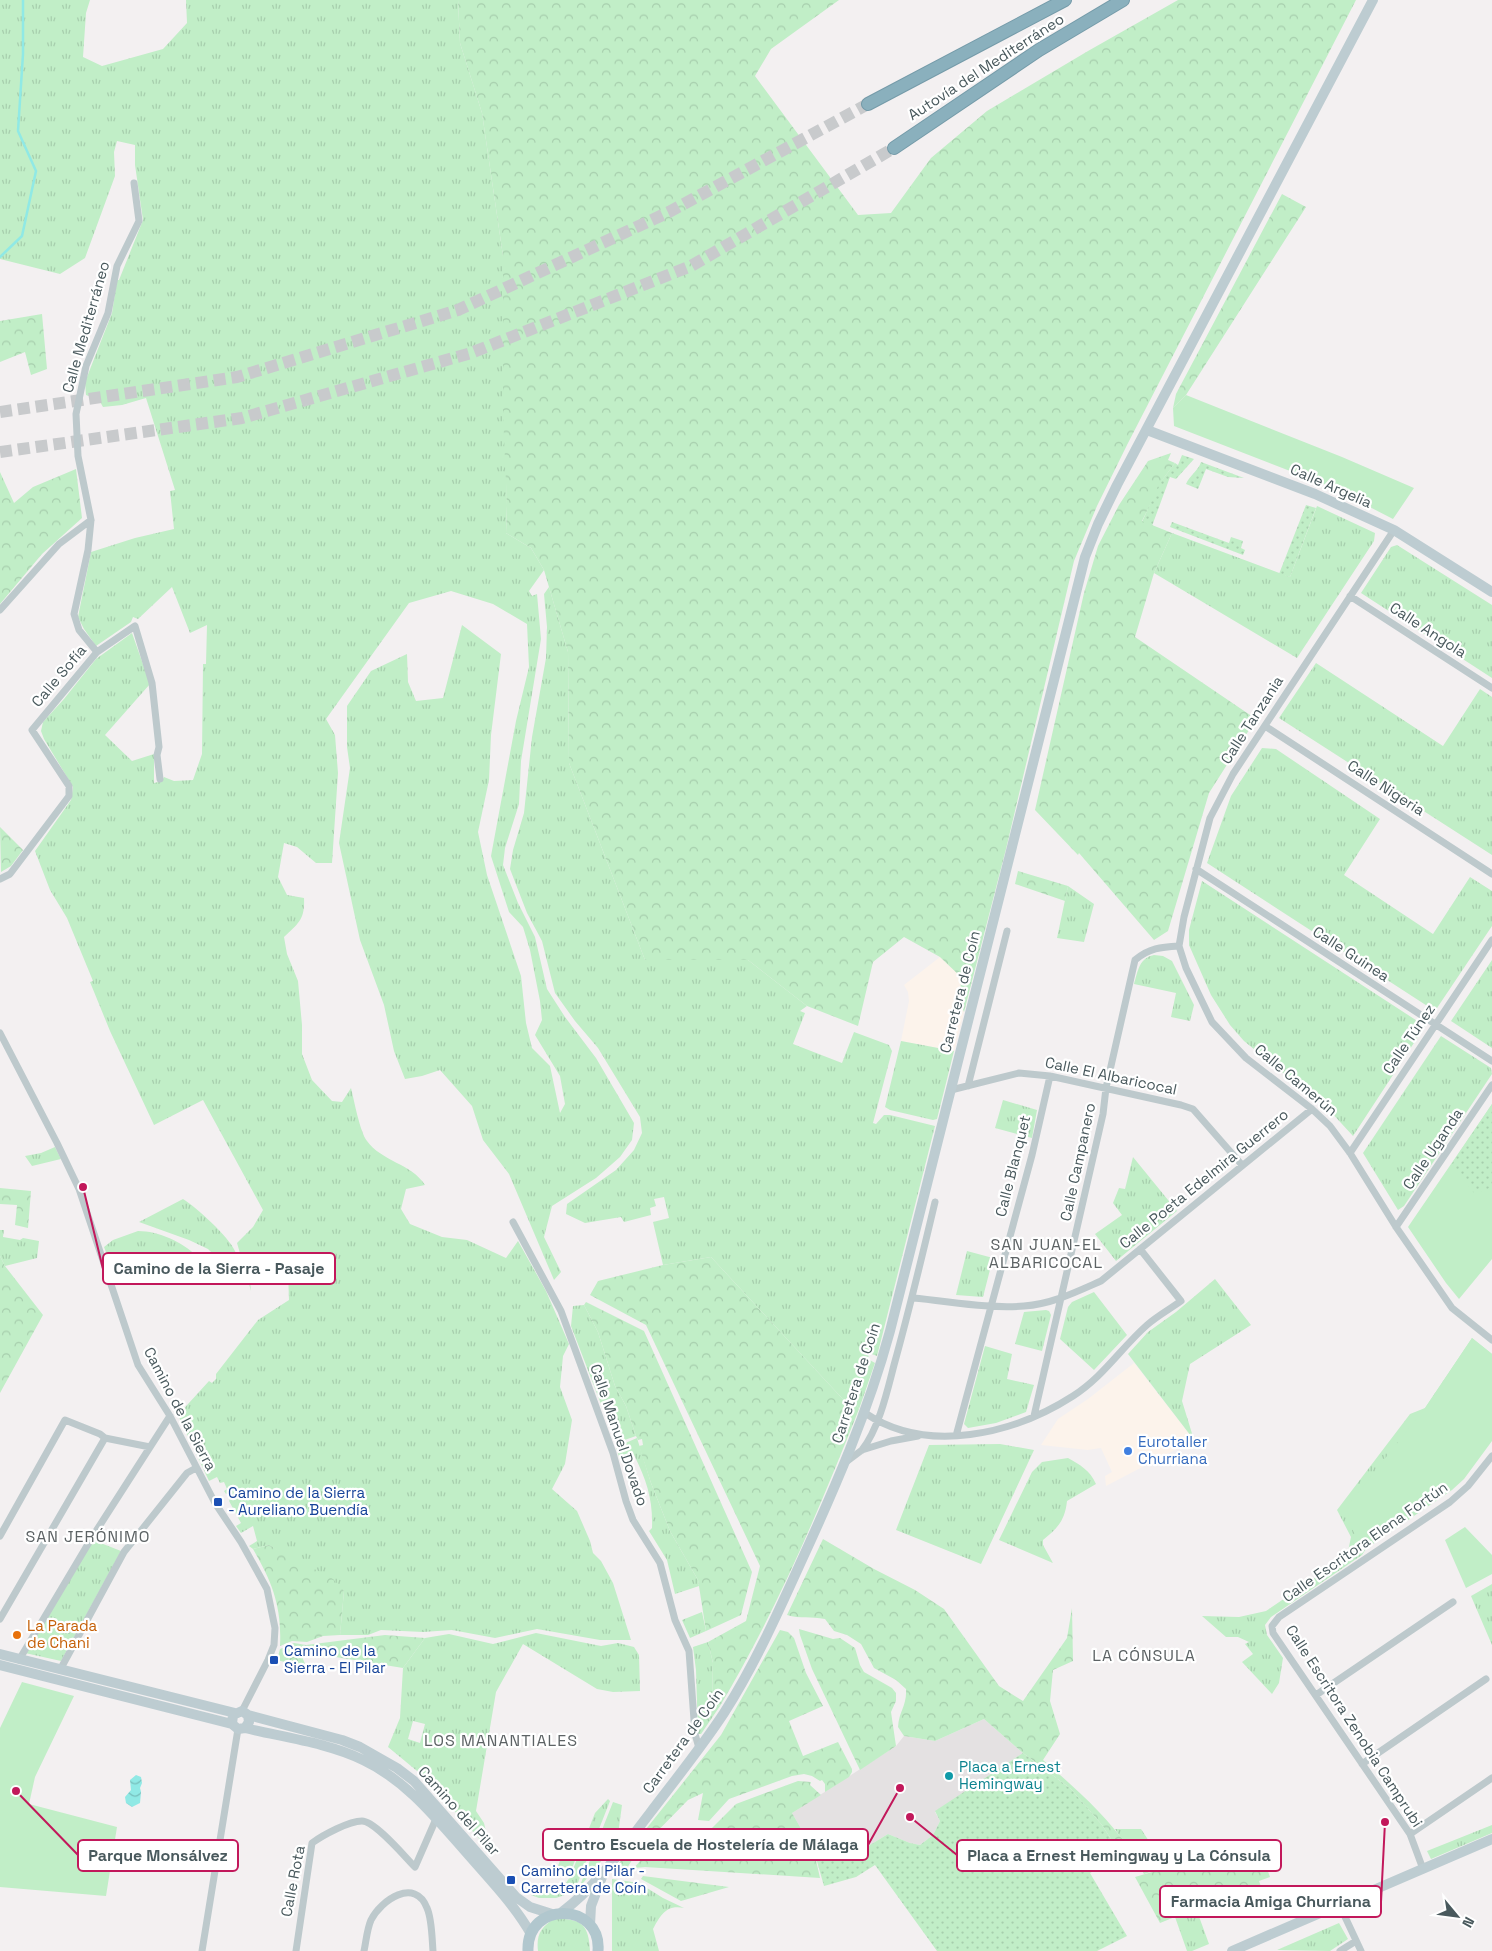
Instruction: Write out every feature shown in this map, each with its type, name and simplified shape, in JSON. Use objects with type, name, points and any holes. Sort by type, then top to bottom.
[{"type":"highway","name":"Autovía del Mediterráneo","points":[[868,104],[1066,0]]},
{"type":"highway","name":"Autovía del Mediterráneo","points":[[894,148],[1039,50],[1123,0]]},
{"type":"main road","points":[[528,1951],[531,1934],[544,1918],[557,1913],[577,1915],[590,1925],[596,1934],[598,1951]]},
{"type":"street","name":"Carretera de Coín","points":[[557,1913],[580,1898],[604,1872],[724,1713],[766,1640],[846,1462],[879,1372],[890,1331],[1085,557],[1098,524],[1373,0]]},
{"type":"street","name":"Calle Mediterráneo","points":[[97,652],[79,630],[74,614],[88,550],[91,520],[78,456],[76,414],[86,366],[108,313],[117,266],[139,221],[134,183]]},
{"type":"street","name":"Calle Argelia","points":[[1147,430],[1315,494],[1394,530],[1492,592]]},
{"type":"street","points":[[0,610],[59,544],[91,520]]},
{"type":"street","name":"Calle Tanzania","points":[[1179,946],[1180,930],[1210,818],[1234,774],[1394,530]]},
{"type":"street","name":"Calle Angola","points":[[1350,596],[1492,688]]},
{"type":"street","name":"Calle Sofía","points":[[0,879],[10,874],[69,796],[68,786],[32,730],[97,652],[135,626],[152,683],[159,747],[157,755],[160,779]]},
{"type":"street","name":"Calle Nigeria","points":[[1265,726],[1492,874]]},
{"type":"street","name":"Calle Guinea","points":[[1196,870],[1492,1061]]},
{"type":"street","points":[[968,1086],[1007,931]]},
{"type":"street","name":"Calle Túnez","points":[[1350,1153],[1492,940]]},
{"type":"street","name":"Calle Campanero","points":[[1034,1416],[1103,1114],[1106,1088],[1135,960],[1144,952],[1155,947],[1179,946]]},
{"type":"street","name":"Calle Camerún","points":[[1179,946],[1186,968],[1212,1022],[1246,1058],[1312,1109],[1330,1126],[1350,1153],[1396,1228],[1452,1308],[1492,1340]]},
{"type":"street","name":"Camino de la Sierra","points":[[0,1033],[78,1186],[138,1365],[170,1416],[215,1503],[260,1574],[271,1604],[275,1628],[274,1645],[242,1713]]},
{"type":"street","name":"Calle El Albaricocal","points":[[951,1090],[1019,1073],[1050,1076],[1181,1104],[1194,1109],[1242,1165]]},
{"type":"street","name":"Calle Blanquet","points":[[956,1436],[1032,1155],[1050,1076]]},
{"type":"street","name":"Calle Uganda","points":[[1396,1228],[1492,1085]]},
{"type":"street","name":"Calle Poeta Edelmira Guerrero","points":[[913,1298],[990,1306],[1024,1306],[1062,1298],[1101,1281],[1312,1109]]},
{"type":"street","name":"Carretera de Coín","points":[[862,1450],[871,1438],[888,1386],[913,1298],[934,1202]]},
{"type":"street","name":"Calle Manuel Dovado","points":[[513,1222],[561,1311],[613,1453],[633,1520],[660,1562],[675,1620],[689,1651],[695,1734],[699,1748]]},
{"type":"street","points":[[865,1413],[890,1428],[923,1435],[956,1436],[992,1430],[1034,1416],[1073,1396],[1104,1372],[1147,1325],[1181,1301],[1140,1249]]},
{"type":"street","points":[[18,1660],[91,1539],[170,1416]]},
{"type":"street","points":[[0,1536],[65,1420],[100,1434],[105,1438],[150,1447]]},
{"type":"street","points":[[846,1462],[862,1450],[892,1441],[923,1435]]},
{"type":"street","points":[[0,1620],[105,1438]]},
{"type":"street","name":"Calle Escritora Elena Fortún","points":[[1272,1626],[1279,1618],[1450,1502],[1468,1486],[1492,1456]]},
{"type":"street","points":[[60,1670],[124,1552],[187,1473],[196,1468]]},
{"type":"street","points":[[1316,1695],[1453,1602]]},
{"type":"street","name":"Calle Escritora Zenobia Camprubi","points":[[1272,1626],[1274,1633],[1410,1834],[1423,1870]]},
{"type":"street","name":"Camino del Pilar","points":[[0,1654],[18,1660],[242,1713],[342,1740],[382,1758],[414,1781],[516,1897],[530,1906],[557,1913]]},
{"type":"street","name":"Camino del Pilar","points":[[0,1665],[238,1727],[340,1751],[362,1759],[387,1772],[407,1788],[520,1913],[531,1934]]},
{"type":"street","points":[[1362,1764],[1486,1679]]},
{"type":"street","points":[[202,1951],[238,1727],[232,1718],[242,1713],[250,1722],[238,1727]]},
{"type":"street","points":[[1410,1834],[1492,1778]]},
{"type":"street","name":"Calle Rota","points":[[296,1951],[312,1843],[321,1836],[341,1827],[363,1821],[373,1826],[415,1867],[436,1819]]},
{"type":"street","points":[[1232,1951],[1492,1839]]},
{"type":"street","name":"Carretera de Coín","points":[[590,1925],[591,1906],[604,1872]]},
{"type":"street","points":[[364,1951],[371,1920],[394,1895],[402,1893],[412,1894],[421,1899],[427,1908],[433,1951]]},
{"type":"street","points":[[1339,1904],[1361,1951]]},
{"type":"street","points":[[1340,1951],[1356,1941]]},
{"type":"shaded area","points":[[940,957],[961,977],[960,1002],[964,1012],[954,1051],[901,1041],[909,1001],[908,992],[904,985]]},
{"type":"shaded area","points":[[1134,1363],[1194,1440],[1106,1486],[1105,1476],[1112,1472],[1101,1448],[1088,1450],[1041,1445],[1058,1419],[1088,1399]]},
{"type":"shaded area","points":[[984,1719],[1023,1753],[935,1812],[940,1821],[933,1835],[920,1845],[888,1834],[865,1848],[850,1843],[838,1834],[814,1851],[792,1813],[896,1746],[904,1736],[935,1741]]},
{"type":"green space","points":[[0,0],[90,0],[86,13],[83,57],[102,66],[163,49],[187,23],[186,0],[458,0],[460,43],[482,113],[503,256],[506,533],[531,548],[544,570],[529,591],[532,596],[537,594],[541,639],[521,761],[519,804],[505,848],[503,865],[518,903],[535,937],[547,989],[565,1017],[596,1058],[634,1123],[632,1140],[620,1157],[596,1178],[552,1206],[544,1237],[561,1272],[554,1280],[509,1174],[483,1140],[472,1106],[440,1070],[405,1079],[394,1051],[384,1005],[360,940],[339,843],[350,768],[347,747],[347,706],[371,671],[407,654],[408,682],[416,701],[443,698],[462,625],[501,654],[491,735],[489,780],[478,832],[487,875],[521,976],[526,1023],[532,1048],[550,1066],[560,1113],[565,1104],[560,1076],[535,1035],[542,1020],[530,950],[523,927],[509,912],[491,856],[516,721],[529,667],[527,624],[493,604],[451,591],[409,603],[326,719],[335,735],[338,773],[332,863],[316,863],[297,847],[284,843],[278,877],[287,895],[304,898],[304,905],[300,920],[284,937],[287,954],[298,981],[302,1025],[302,1054],[312,1080],[332,1101],[342,1102],[351,1088],[364,1137],[367,1141],[380,1153],[412,1172],[425,1185],[406,1189],[401,1209],[410,1224],[442,1237],[467,1240],[506,1258],[518,1241],[546,1291],[569,1344],[563,1356],[560,1387],[572,1420],[565,1464],[552,1489],[577,1511],[593,1553],[601,1561],[613,1583],[631,1640],[600,1640],[537,1629],[495,1638],[452,1630],[423,1632],[381,1630],[368,1635],[340,1635],[344,1591],[269,1545],[253,1549],[249,1546],[257,1541],[253,1526],[241,1533],[236,1526],[241,1523],[229,1501],[231,1497],[229,1493],[226,1494],[224,1491],[227,1489],[224,1482],[220,1483],[217,1477],[209,1481],[178,1415],[209,1381],[212,1383],[216,1379],[216,1374],[258,1320],[289,1300],[288,1271],[281,1255],[249,1269],[251,1291],[237,1243],[253,1227],[263,1210],[203,1100],[154,1125],[110,1031],[90,982],[93,981],[67,918],[50,890],[35,851],[71,800],[73,787],[44,739],[41,731],[43,722],[96,659],[132,633],[150,684],[105,735],[132,761],[154,754],[154,783],[162,781],[164,777],[174,781],[193,780],[202,754],[203,664],[206,664],[207,625],[190,633],[172,587],[138,619],[133,617],[131,622],[96,646],[78,617],[91,552],[135,538],[174,529],[170,491],[175,490],[146,398],[122,405],[103,407],[99,400],[86,395],[85,382],[112,313],[117,280],[119,280],[143,220],[135,165],[135,145],[117,141],[114,152],[115,176],[85,258],[60,274],[0,259]]},
{"type":"green space","points":[[458,0],[839,0],[771,49],[755,76],[858,215],[891,213],[931,158],[987,111],[1178,0],[1356,0],[1127,445],[1097,506],[1074,561],[1006,849],[964,1012],[960,1002],[961,977],[940,957],[904,937],[873,962],[858,1026],[807,1006],[748,960],[645,960],[569,763],[568,652],[544,570],[531,548],[506,533],[507,506],[503,413],[503,256],[482,113],[460,43]]},
{"type":"green space","points":[[1282,194],[1306,207],[1186,395],[1173,408],[1176,394]]},
{"type":"green space","points":[[42,314],[47,369],[31,375],[25,352],[0,362],[0,321]]},
{"type":"green space","points":[[1186,395],[1342,457],[1414,488],[1393,519],[1329,486],[1174,426],[1173,408]]},
{"type":"green space","points":[[1171,453],[1168,460],[1175,463],[1163,479],[1142,521],[1172,533],[1154,573],[1135,637],[1256,719],[1209,793],[1168,931],[1154,940],[1079,853],[1078,855],[1035,810],[1084,593],[1098,546],[1119,505],[1148,461]]},
{"type":"green space","points":[[1182,455],[1194,459],[1176,479],[1170,477],[1152,526],[1142,522],[1159,484],[1175,463],[1178,465]]},
{"type":"green space","points":[[1201,462],[1244,478],[1228,477],[1206,469],[1198,489],[1186,484]]},
{"type":"green space","points":[[76,469],[82,518],[42,554],[0,604],[0,472],[14,503],[33,487]]},
{"type":"green space","points":[[1306,505],[1316,508],[1290,577],[1279,574]]},
{"type":"green space","points":[[1317,506],[1375,533],[1374,541],[1297,658],[1154,573],[1172,533],[1290,577]]},
{"type":"green space","points":[[1172,522],[1229,543],[1231,537],[1243,541],[1241,548],[1245,550],[1243,555],[1170,527]]},
{"type":"green space","points":[[1397,545],[1492,605],[1492,678],[1361,593],[1391,547]]},
{"type":"green space","points":[[549,587],[568,652],[569,763],[645,960],[748,960],[807,1006],[800,1011],[805,1013],[793,1044],[842,1063],[854,1032],[889,1045],[892,1051],[873,1123],[876,1124],[884,1115],[890,1115],[935,1126],[877,1356],[869,1353],[868,1359],[875,1363],[859,1409],[855,1402],[852,1409],[711,1257],[663,1265],[653,1222],[669,1218],[664,1197],[654,1199],[656,1206],[650,1208],[651,1215],[624,1222],[621,1217],[585,1223],[566,1214],[567,1204],[616,1170],[634,1150],[642,1133],[640,1117],[598,1048],[555,993],[542,941],[527,913],[510,869],[513,850],[524,813],[532,737],[546,658],[547,627],[544,594]]},
{"type":"green space","points":[[1316,663],[1443,746],[1480,689],[1492,697],[1492,855],[1279,718]]},
{"type":"green space","points":[[1262,748],[1276,749],[1380,819],[1344,875],[1433,934],[1470,877],[1492,891],[1492,926],[1435,1011],[1207,863],[1231,796]]},
{"type":"green space","points":[[0,827],[23,850],[11,866],[1,872]]},
{"type":"green space","points":[[1018,871],[1068,886],[1065,901],[1015,884]]},
{"type":"green space","points":[[1202,881],[1425,1026],[1353,1136],[1330,1111],[1244,1041],[1230,1025],[1211,995],[1189,945],[1189,930]]},
{"type":"green space","points":[[1068,886],[1094,904],[1084,942],[1057,938]]},
{"type":"green space","points":[[1154,955],[1163,956],[1172,961],[1194,1005],[1190,1021],[1171,1017],[1176,993],[1134,984],[1142,962]]},
{"type":"green space","points":[[1492,960],[1492,1048],[1451,1021]]},
{"type":"green space","points":[[1441,1036],[1491,1068],[1492,1074],[1404,1206],[1398,1210],[1363,1153]]},
{"type":"green space","points":[[901,1041],[954,1051],[937,1119],[933,1120],[890,1110],[885,1107]]},
{"type":"green space","points":[[1003,1100],[1037,1110],[1032,1138],[995,1128]]},
{"type":"green space","points":[[1492,1104],[1492,1259],[1459,1299],[1408,1227]]},
{"type":"green space","points":[[1492,1104],[1492,1187],[1475,1194],[1451,1165]]},
{"type":"green space","points":[[55,1147],[61,1159],[32,1166],[25,1156],[41,1153]]},
{"type":"green space","points":[[1133,1157],[1177,1211],[1116,1261],[1095,1234],[1122,1215],[1113,1203],[1119,1188],[1125,1189]]},
{"type":"green space","points":[[0,1188],[31,1191],[28,1228],[15,1225],[17,1205],[0,1204]]},
{"type":"green space","points":[[183,1199],[212,1223],[232,1245],[239,1262],[243,1281],[241,1282],[208,1249],[139,1222]]},
{"type":"green space","points":[[0,1230],[4,1230],[3,1237],[39,1241],[37,1258],[5,1266],[0,1256]]},
{"type":"green space","points":[[138,1231],[170,1238],[197,1256],[147,1280],[140,1261],[114,1273],[104,1247],[113,1240]]},
{"type":"green space","points":[[967,1251],[993,1258],[983,1297],[956,1295]]},
{"type":"green space","points":[[0,1256],[5,1266],[43,1315],[0,1393]]},
{"type":"green space","points":[[711,1257],[852,1409],[855,1402],[859,1409],[796,1560],[760,1634],[720,1706],[712,1702],[713,1663],[708,1642],[746,1621],[760,1566],[646,1325],[590,1295],[598,1281],[663,1265]]},
{"type":"green space","points":[[1215,1279],[1251,1325],[1190,1364],[1182,1401],[1194,1440],[1128,1354],[1148,1332],[1176,1312]]},
{"type":"green space","points":[[1094,1292],[1127,1335],[1094,1370],[1060,1339],[1068,1307],[1072,1302]]},
{"type":"green space","points":[[586,1302],[644,1331],[752,1572],[741,1615],[706,1631],[698,1580],[670,1531],[639,1446],[643,1445],[642,1439],[638,1440],[626,1406],[615,1386],[598,1332],[584,1305]]},
{"type":"green space","points":[[584,1305],[598,1332],[615,1386],[626,1406],[636,1436],[616,1443],[571,1326],[573,1306]]},
{"type":"green space","points":[[1046,1310],[1051,1315],[1042,1351],[1015,1344],[1024,1312]]},
{"type":"green space","points":[[1472,1338],[1492,1354],[1362,1555],[1271,1617],[1265,1625],[1267,1635],[1283,1658],[1279,1683],[1272,1694],[1242,1662],[1253,1654],[1245,1644],[1249,1642],[1238,1637],[1226,1637],[1202,1616],[1239,1617],[1266,1611],[1347,1556],[1351,1537],[1337,1510],[1410,1414],[1425,1408]]},
{"type":"green space","points":[[1472,1338],[1492,1354],[1492,1441],[1464,1479],[1452,1490],[1364,1550],[1349,1522],[1349,1504],[1425,1408]]},
{"type":"green space","points":[[985,1346],[1012,1354],[1007,1379],[1034,1385],[1026,1412],[996,1423],[968,1428],[964,1424]]},
{"type":"green space","points":[[637,1438],[651,1483],[670,1531],[698,1580],[699,1586],[675,1594],[667,1560],[649,1531],[652,1528],[651,1508],[642,1473],[634,1455],[620,1460],[616,1447]]},
{"type":"green space","points":[[1000,1444],[1034,1450],[981,1564],[896,1530],[929,1445]]},
{"type":"green space","points":[[1068,1458],[1088,1471],[1096,1484],[1067,1501],[1065,1513],[1060,1523],[1043,1540],[1043,1545],[1053,1563],[999,1540],[1032,1472],[1042,1462]]},
{"type":"green space","points":[[1465,1527],[1492,1555],[1492,1574],[1466,1588],[1445,1540]]},
{"type":"green space","points":[[823,1539],[874,1569],[915,1590],[944,1609],[999,1686],[1023,1701],[1067,1638],[1072,1608],[1073,1661],[1053,1670],[1050,1701],[1060,1734],[1043,1760],[1099,1812],[1128,1847],[1120,1853],[1102,1825],[1071,1789],[1023,1753],[984,1719],[935,1741],[904,1736],[898,1727],[906,1689],[896,1680],[874,1668],[861,1644],[847,1635],[834,1631],[825,1619],[787,1615]]},
{"type":"green space","points":[[93,1540],[121,1551],[61,1661],[25,1653]]},
{"type":"green space","points":[[269,1545],[333,1579],[344,1591],[340,1635],[323,1636],[307,1642],[292,1641],[280,1646],[279,1619],[274,1595],[266,1572],[253,1549]]},
{"type":"green space","points":[[1492,1584],[1492,1645],[1471,1596]]},
{"type":"green space","points":[[702,1612],[706,1631],[690,1638],[682,1620]]},
{"type":"green space","points":[[799,1629],[833,1639],[840,1638],[855,1648],[864,1672],[892,1688],[896,1693],[896,1701],[891,1712],[896,1746],[860,1770],[812,1669]]},
{"type":"green space","points":[[780,1630],[788,1632],[794,1638],[806,1673],[823,1706],[789,1721],[803,1756],[838,1742],[852,1769],[849,1777],[825,1792],[825,1784],[822,1780],[820,1781],[804,1774],[792,1776],[729,1799],[709,1821],[698,1820],[703,1793],[688,1800],[638,1851],[627,1868],[615,1868],[721,1735]]},
{"type":"green space","points":[[536,1633],[601,1646],[618,1643],[634,1647],[639,1655],[640,1691],[613,1692],[597,1689],[523,1644],[496,1692],[476,1811],[484,1823],[491,1852],[434,1788],[434,1785],[388,1747],[400,1718],[403,1668],[425,1638],[449,1634],[493,1644]],"holes":[[[413,1721],[425,1724],[420,1743],[408,1739]]]},
{"type":"green space","points":[[385,1635],[425,1638],[403,1668],[305,1652],[302,1657],[307,1668],[277,1660],[280,1649],[294,1643],[306,1645]]},
{"type":"green space","points":[[708,1642],[713,1663],[712,1702],[720,1706],[701,1734],[698,1734],[696,1670],[693,1647]]},
{"type":"green space","points":[[22,1682],[74,1696],[35,1777],[29,1804],[117,1827],[106,1896],[0,1887],[0,1728]]},
{"type":"green space","points":[[1023,1753],[1071,1789],[1102,1825],[1120,1853],[1090,1873],[1127,1936],[1097,1951],[937,1951],[875,1865],[856,1877],[824,1886],[814,1851],[838,1833],[850,1843],[865,1848],[888,1834],[920,1845],[933,1835],[940,1821],[935,1811]]},
{"type":"green space","points":[[798,1781],[811,1782],[810,1785],[821,1795],[792,1813],[814,1851],[820,1878],[645,1867],[634,1868],[652,1847],[676,1834],[712,1828],[736,1804]]},
{"type":"green space","points":[[608,1799],[610,1801],[577,1885],[565,1895],[556,1898],[539,1898],[531,1895],[561,1890],[570,1877],[595,1813]]},
{"type":"green space","points":[[613,1802],[622,1805],[617,1842],[579,1888]]},
{"type":"green space","points":[[1492,1825],[1492,1833],[1431,1859],[1427,1851]]},
{"type":"green space","points":[[1115,1829],[1141,1829],[1166,1867],[1144,1874]]},
{"type":"green space","points":[[1257,1841],[1270,1877],[1259,1881],[1264,1895],[1198,1910],[1160,1923],[1135,1877]]},
{"type":"green space","points":[[566,1845],[579,1850],[569,1876],[556,1871]]},
{"type":"green space","points":[[643,1876],[729,1887],[681,1901],[641,1879]]},
{"type":"green space","points":[[612,1879],[639,1883],[684,1908],[668,1909],[653,1929],[659,1951],[612,1951]]},
{"type":"green space","points":[[1197,1911],[1209,1944],[1192,1951],[1187,1951],[1175,1917]]},
{"type":"green space","points":[[554,1919],[577,1921],[581,1924],[588,1934],[590,1951],[538,1951],[540,1932]]},
{"type":"green space","points":[[1339,1923],[1348,1939],[1330,1951],[1277,1950]]},
{"type":"water","points":[[136,1775],[141,1777],[142,1783],[140,1803],[132,1807],[126,1803],[125,1797],[131,1790],[130,1780]]},
{"type":"waterway","points":[[0,257],[22,236],[36,171],[18,131],[23,54],[23,0]]},
{"type":"tunnel","points":[[0,412],[237,377],[458,310],[669,212],[868,104]]},
{"type":"tunnel","points":[[0,452],[242,418],[471,353],[691,266],[894,148]]},
{"type":"place","name":"Camino de la Sierra - Pasaje","points":[[83,1187]]},
{"type":"place","name":"Eurotaller Churriana","points":[[1128,1451]]},
{"type":"place","name":"Camino de la Sierra - Aureliano Buendía","points":[[218,1502]]},
{"type":"place","name":"La Parada de Chani","points":[[17,1635]]},
{"type":"place","name":"Camino de la Sierra - El Pilar","points":[[274,1660]]},
{"type":"place","name":"Placa a Ernest Hemingway","points":[[949,1776]]},
{"type":"place","name":"Centro Escuela de Hostelería de Málaga","points":[[900,1788]]},
{"type":"place","name":"Parque Monsálvez","points":[[16,1791]]},
{"type":"place","name":"Placa a Ernest Hemingway y La Cónsula","points":[[910,1817]]},
{"type":"place","name":"Farmacia Amiga Churriana","points":[[1385,1822]]},
{"type":"place","name":"Camino del Pilar - Carretera de Coín","points":[[511,1880]]},
{"type":"district","name":"SAN JUAN-EL ALBARICOCAL","points":[[1046,1253]]},
{"type":"district","name":"SAN JERÓNIMO","points":[[88,1536]]},
{"type":"district","name":"LA CÓNSULA","points":[[1144,1655]]},
{"type":"district","name":"LOS MANANTIALES","points":[[501,1740]]}]
